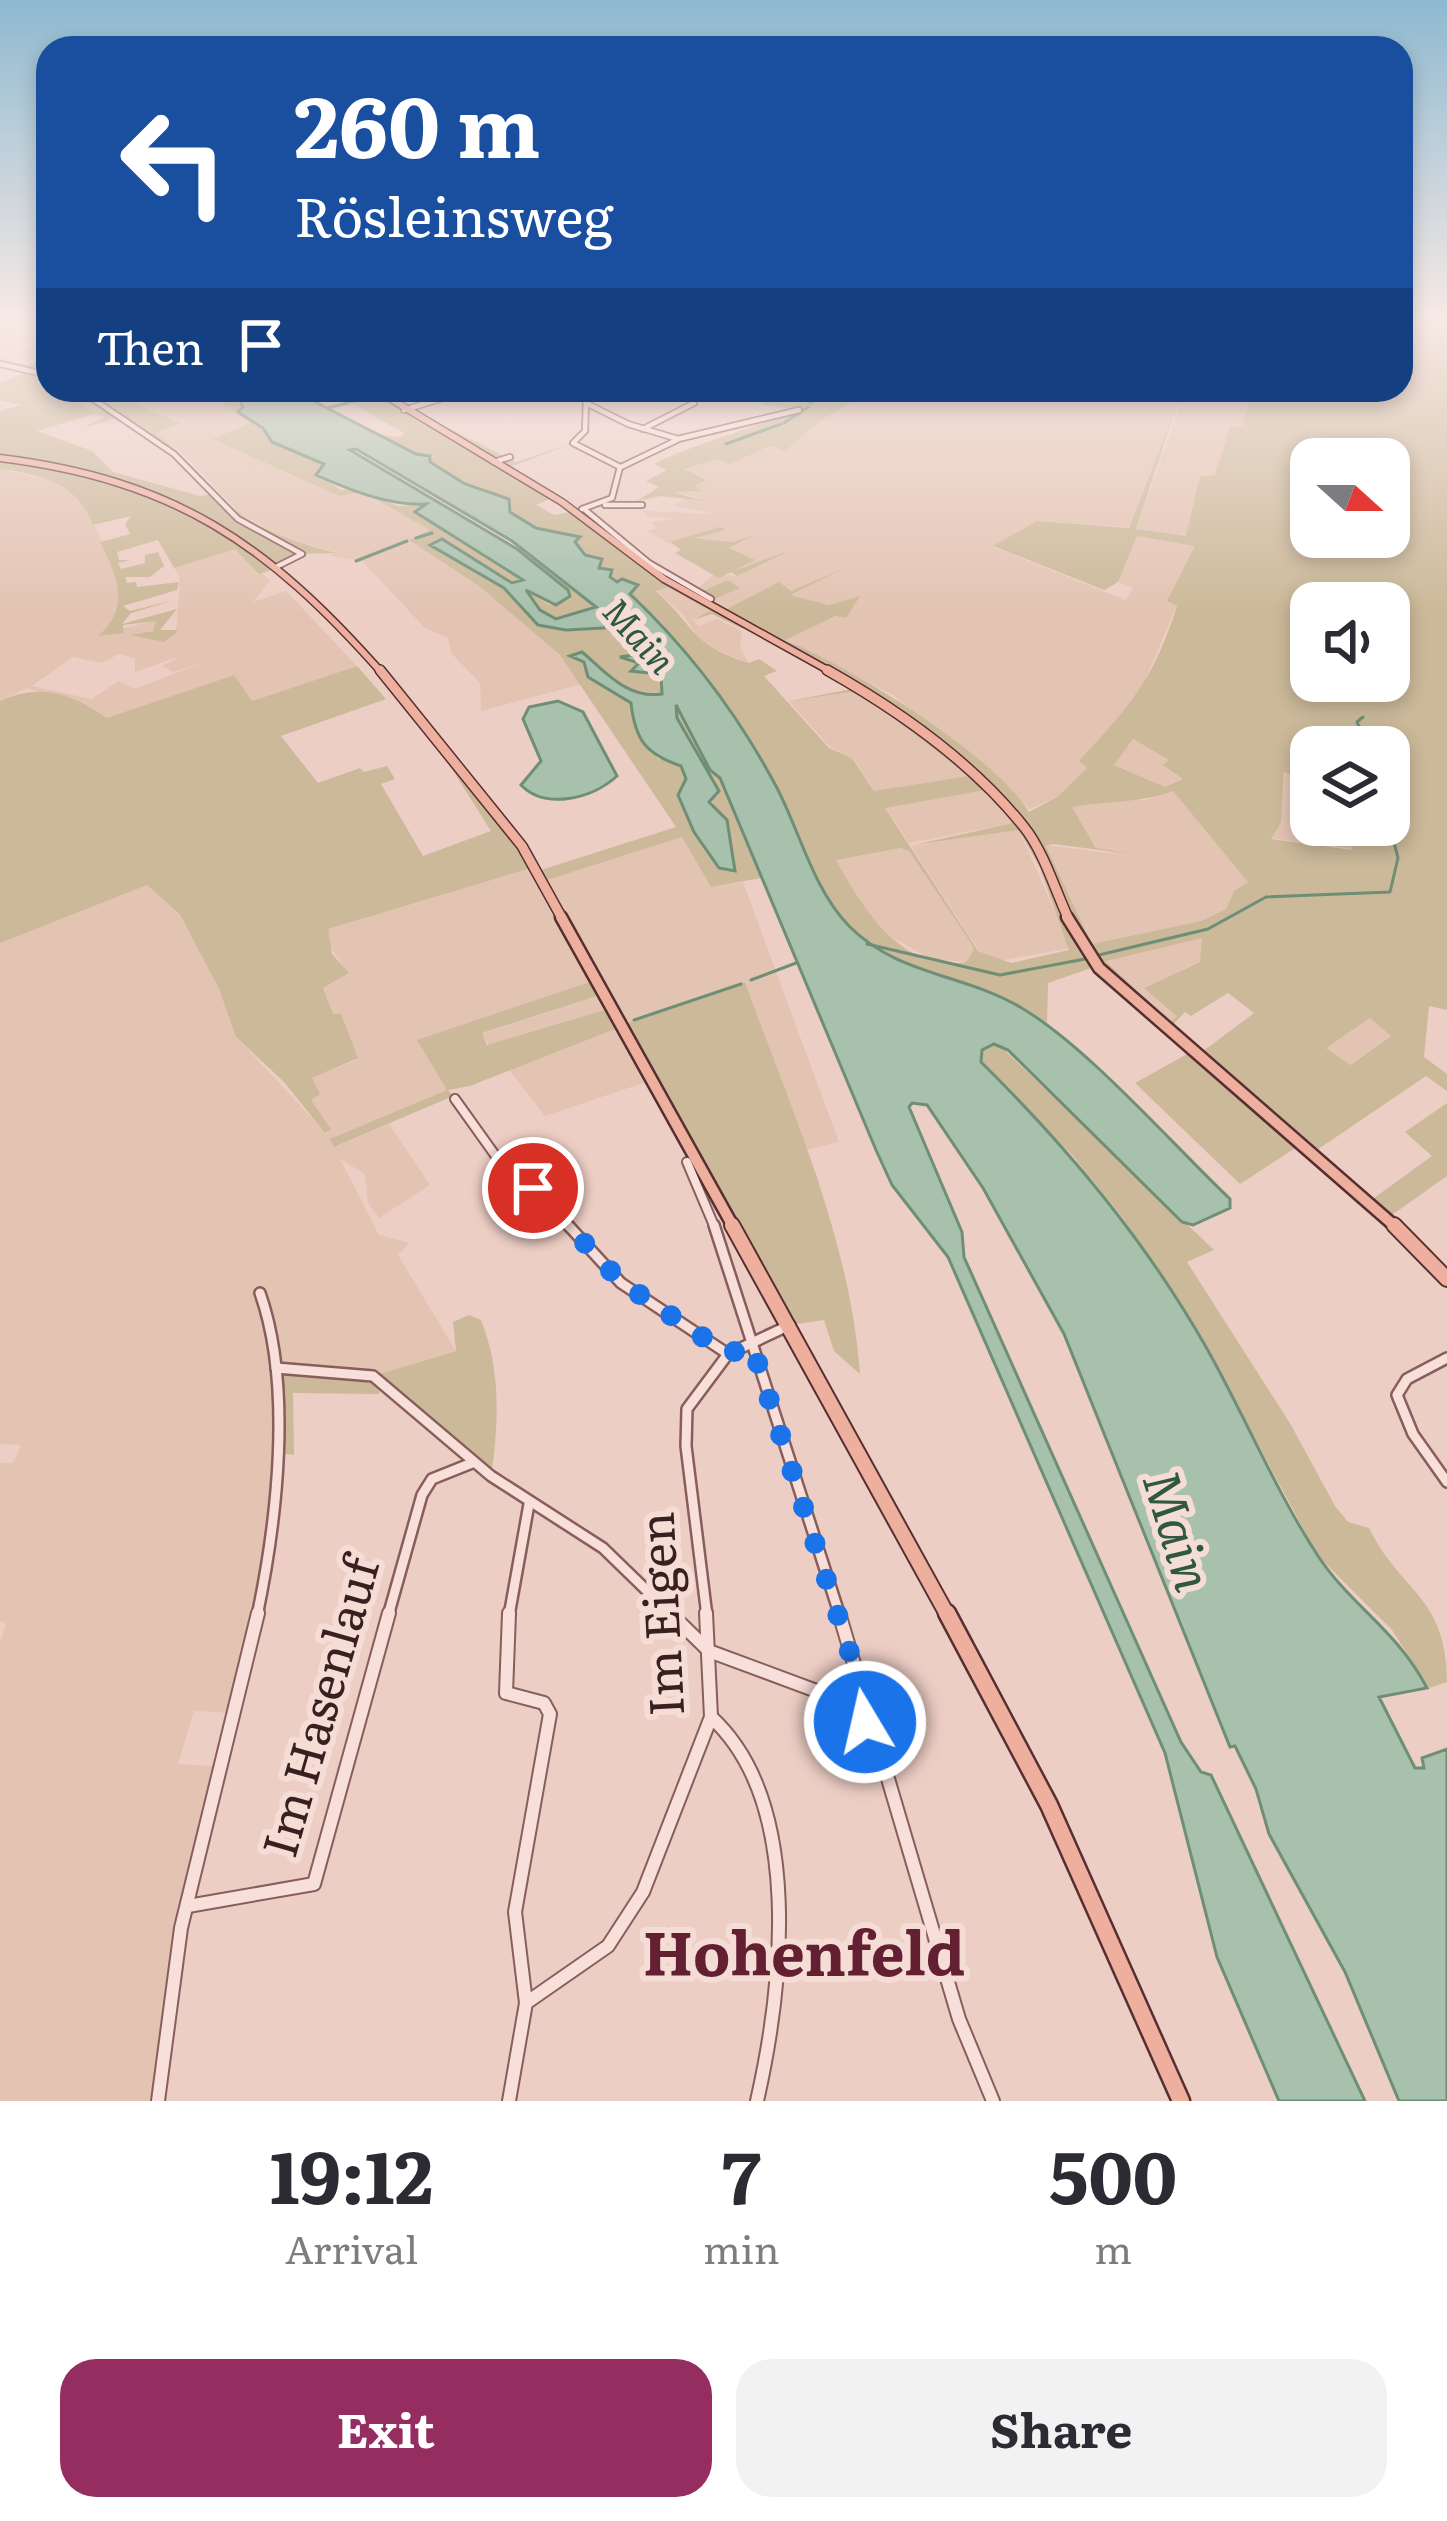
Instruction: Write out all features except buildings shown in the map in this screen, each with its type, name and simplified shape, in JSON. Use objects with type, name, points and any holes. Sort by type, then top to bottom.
[{"type":"main road","points":[[416,417],[583,509],[664,579],[866,692],[983,782],[1027,830],[1069,920],[1100,968],[1167,1032],[1312,1153],[1447,1279]]},
{"type":"main road","points":[[0,458],[75,470],[175,502],[227,530],[275,567],[432,733],[522,846],[790,1325],[1049,1805],[1181,2101]]},
{"type":"street","points":[[120,417],[174,454],[238,519],[302,554],[275,567]]},
{"type":"street","points":[[585,417],[585,431],[573,443],[620,467]]},
{"type":"street","points":[[616,417],[679,439]]},
{"type":"street","points":[[641,429],[665,417]]},
{"type":"street","points":[[620,467],[679,439],[770,417]]},
{"type":"street","points":[[494,462],[510,457]]},
{"type":"street","points":[[583,509],[613,496],[620,467]]},
{"type":"street","points":[[583,509],[642,505]]},
{"type":"street","points":[[583,509],[640,557],[711,599]]},
{"type":"street","points":[[455,1099],[500,1162],[533,1188],[621,1282],[728,1354],[790,1325]]},
{"type":"street","points":[[687,1162],[700,1186],[873,1726],[959,2019],[993,2101]]},
{"type":"street","points":[[158,2101],[165,1996],[260,1618],[276,1475],[275,1368],[260,1293]]},
{"type":"street","name":"Im Eigen","points":[[526,2002],[608,1946],[643,1892],[711,1717],[709,1651],[686,1445],[687,1409],[728,1354]]},
{"type":"street","points":[[1447,1358],[1407,1379],[1397,1395],[1413,1434],[1447,1482]]},
{"type":"street","points":[[275,1368],[373,1376],[529,1504],[542,1505],[603,1548],[709,1651],[841,1700],[873,1726]]},
{"type":"street","name":"Im Hasenlauf","points":[[188,1906],[314,1884],[422,1495],[432,1479],[473,1462]]},
{"type":"street","points":[[509,2101],[526,2002],[515,1912],[550,1714],[544,1703],[506,1693],[512,1576],[529,1504]]},
{"type":"street","points":[[711,1717],[736,1743],[767,1816],[772,1852],[781,1973],[757,2101]]},
{"type":"shaded area","points":[[0,417],[84,417],[37,431],[92,451],[113,472],[200,496],[211,494],[182,461],[119,417],[165,417],[181,424],[155,433],[243,516],[295,541],[337,553],[302,554],[293,563],[259,574],[235,549],[174,568],[158,540],[117,552],[119,560],[130,560],[118,563],[121,569],[145,563],[145,555],[158,552],[164,566],[150,577],[125,577],[127,583],[136,582],[137,587],[179,582],[177,590],[123,606],[130,611],[175,600],[131,613],[122,624],[177,609],[160,630],[177,630],[164,642],[131,635],[153,631],[156,621],[123,625],[124,633],[98,636],[118,603],[116,579],[100,542],[130,534],[125,524],[131,516],[93,525],[68,490],[30,474],[0,469]]},
{"type":"shaded area","points":[[144,417],[241,417],[251,424],[215,438],[339,496],[363,492],[414,516],[431,530],[410,540],[479,586],[560,655],[582,684],[481,711],[480,683],[451,653],[448,638],[424,627],[362,561],[330,556],[335,552],[278,535],[241,514],[181,452],[154,433],[179,425]]},
{"type":"shaded area","points":[[241,417],[263,428],[272,442],[324,464],[316,473],[341,490],[355,489],[332,471],[398,485],[359,490],[398,506],[426,504],[416,512],[524,580],[511,583],[442,539],[431,545],[504,588],[538,624],[621,627],[646,654],[640,663],[645,668],[652,664],[661,675],[663,694],[627,689],[583,652],[570,656],[584,662],[588,677],[631,703],[657,758],[681,766],[687,779],[679,795],[714,806],[710,796],[718,791],[677,718],[676,703],[710,770],[720,778],[761,878],[711,887],[682,837],[544,881],[538,871],[676,827],[560,655],[479,586],[409,540],[430,530],[363,492],[339,496],[213,439],[250,423]]},
{"type":"shaded area","points":[[376,417],[413,417],[427,426],[419,417],[427,417],[516,462],[573,443],[508,468],[554,497],[536,505],[554,515],[574,511],[643,567],[701,596],[705,594],[697,588],[705,590],[728,580],[740,588],[712,600],[727,609],[779,582],[791,591],[843,569],[790,595],[829,605],[860,596],[846,618],[836,616],[785,640],[918,714],[985,764],[1029,812],[1057,797],[1087,768],[1079,761],[1139,690],[1177,606],[1167,601],[1195,546],[1137,536],[1118,582],[1104,590],[993,546],[1037,521],[1129,528],[1172,417],[1136,529],[1186,536],[1200,476],[1215,475],[1230,426],[1241,427],[1244,417],[1447,417],[1447,1010],[1429,1006],[1424,1057],[1447,1074],[1447,1091],[1426,1076],[1314,1152],[1198,1055],[1254,1013],[1228,993],[1191,1016],[1185,1012],[1168,1030],[1091,955],[1097,966],[1048,983],[1047,1025],[873,944],[851,927],[827,897],[746,735],[692,661],[630,594],[636,586],[631,581],[618,582],[591,562],[600,558],[583,556],[574,541],[519,520],[481,487],[465,484],[430,462],[433,456],[416,454],[379,435],[401,437],[404,433]],"holes":[[[668,587],[710,611],[692,620],[712,614],[743,629],[748,626],[852,689],[789,701],[858,691],[969,776],[874,791],[852,758],[829,748],[764,676],[777,671],[759,659],[749,663],[716,650],[656,591]],[[1133,739],[1169,760],[1163,765],[1183,779],[1165,787],[1114,765]],[[985,790],[1013,823],[913,845],[1019,830],[1040,868],[1069,950],[1011,963],[978,951],[885,808]],[[1173,791],[1248,882],[1234,891],[1226,909],[1201,921],[1092,944],[1046,846],[1132,854],[1096,848],[1072,807]],[[1020,814],[1091,954],[1015,815]],[[900,848],[909,851],[971,943],[974,950],[966,962],[943,963],[904,947],[872,916],[836,860]],[[1202,938],[1200,962],[1144,988],[1177,1017],[1170,1022],[1106,961]],[[1370,1018],[1391,1036],[1350,1065],[1326,1048]]]},
{"type":"shaded area","points":[[776,417],[826,417],[785,451],[770,446],[730,464],[718,459],[684,469],[706,480],[694,486],[701,491],[671,492],[705,501],[661,496],[637,501],[659,487],[646,481],[667,470],[654,464]]},
{"type":"shaded area","points":[[1171,417],[1129,527],[1038,521],[993,547],[1125,600],[1133,588],[1118,582],[1137,536],[1196,545],[1168,600],[1177,605],[1140,692],[1116,725],[1084,755],[1080,762],[1088,767],[1057,797],[1030,809],[893,695],[785,639],[837,616],[846,618],[859,596],[829,605],[789,595],[802,588],[728,609],[712,599],[739,587],[728,580],[704,591],[699,587],[713,575],[737,576],[761,564],[729,568],[728,548],[754,534],[732,542],[694,537],[720,527],[668,543],[647,531],[657,528],[651,522],[678,518],[648,517],[643,511],[716,514],[675,506],[682,499],[702,498],[669,492],[695,491],[681,470],[718,459],[730,464],[770,446],[785,451],[824,419]]},
{"type":"shaded area","points":[[1176,417],[1245,417],[1241,428],[1229,427],[1215,475],[1202,474],[1186,536],[1136,530]]},
{"type":"shaded area","points":[[0,469],[53,481],[84,501],[121,586],[115,619],[100,634],[157,620],[153,631],[135,635],[165,642],[176,634],[180,577],[174,568],[235,548],[270,581],[253,602],[286,591],[357,666],[251,701],[234,675],[106,719],[27,688],[0,701]],"holes":[[[119,654],[135,659],[135,672],[181,656],[162,666],[173,672],[204,662],[134,689],[119,681],[91,699],[32,686],[73,657],[102,663]]]},
{"type":"shaded area","points":[[720,527],[725,530],[695,538],[732,542],[754,535],[729,548],[755,560],[733,571],[791,550],[737,576],[731,572],[719,578],[675,553],[681,550],[670,542]]},
{"type":"shaded area","points":[[534,558],[596,607],[556,619],[540,610],[526,590],[550,605],[567,599],[528,560]]},
{"type":"shaded area","points":[[668,587],[710,611],[692,619],[698,626],[717,619],[742,631],[740,648],[749,663],[703,645],[683,614],[656,590]]},
{"type":"shaded area","points":[[357,666],[386,699],[281,736],[318,783],[360,768],[364,772],[387,766],[395,779],[381,784],[423,856],[491,831],[440,750],[535,867],[328,929],[332,954],[349,973],[323,988],[333,1014],[341,1014],[358,1058],[312,1078],[320,1094],[311,1100],[331,1129],[325,1133],[284,1082],[236,1037],[219,989],[180,915],[147,885],[0,943],[0,701],[30,692],[57,694],[107,718],[234,675],[252,701]]},
{"type":"shaded area","points":[[858,691],[970,776],[875,791],[853,758],[830,747],[789,701]]},
{"type":"shaded area","points":[[1133,739],[1171,761],[1184,778],[1165,787],[1113,764]]},
{"type":"shaded area","points":[[1285,772],[1290,774],[1290,841],[1270,838],[1281,822]]},
{"type":"shaded area","points":[[985,790],[1014,823],[909,843],[885,807]]},
{"type":"shaded area","points":[[1173,790],[1249,882],[1232,894],[1226,909],[1201,921],[1092,944],[1046,845],[1117,854],[1097,848],[1071,807],[1130,796],[1144,801]]},
{"type":"shaded area","points":[[1019,830],[1071,948],[998,961],[979,951],[911,846]]},
{"type":"shaded area","points":[[682,837],[711,887],[743,882],[839,1142],[806,1150],[745,982],[626,1024],[655,1079],[545,1116],[481,1034],[606,994],[418,1040],[447,1090],[335,1147],[389,1124],[430,1185],[379,1218],[368,1203],[365,1174],[340,1159],[379,1235],[410,1243],[398,1255],[456,1351],[373,1376],[276,1368],[276,1475],[239,1713],[194,1711],[178,1764],[225,1767],[168,1978],[158,2101],[0,2101],[0,1643],[6,1624],[0,1621],[0,1463],[13,1463],[21,1445],[0,1444],[0,928],[147,885],[180,916],[219,989],[236,1037],[325,1132],[330,1128],[310,1099],[311,1078],[356,1060],[342,1017],[333,1015],[323,988],[348,974],[320,931],[535,867],[544,881]]},
{"type":"shaded area","points":[[900,848],[909,851],[971,943],[974,950],[966,962],[931,959],[893,938],[861,906],[835,859]]},
{"type":"shaded area","points":[[1202,937],[1201,961],[1144,988],[1177,1018],[1169,1022],[1106,960]]},
{"type":"shaded area","points":[[599,979],[607,993],[482,1033],[487,1045],[615,1007],[625,1024],[745,982],[831,1224],[854,1323],[860,1374],[834,1351],[824,1320],[790,1325],[625,1025],[470,1086],[448,1090],[453,1096],[334,1147],[330,1139],[447,1090],[417,1040]]},
{"type":"shaded area","points":[[1369,1018],[1391,1035],[1349,1065],[1325,1047]]},
{"type":"shaded area","points":[[998,1044],[1214,1250],[1187,1262],[1291,1425],[1335,1506],[1348,1522],[1369,1528],[1430,1612],[1445,1653],[1447,1682],[1429,1688],[1392,1630],[1318,1556],[1203,1342],[1122,1217],[1073,1156],[981,1062],[982,1050]]},
{"type":"shaded area","points":[[1189,1053],[1300,1145],[1240,1184],[1135,1083]]},
{"type":"shaded area","points":[[1447,1103],[1447,1176],[1389,1217],[1370,1201],[1432,1156],[1405,1132]]},
{"type":"shaded area","points":[[469,1315],[481,1320],[495,1377],[497,1417],[491,1476],[381,1383],[379,1394],[293,1393],[294,1455],[276,1453],[276,1368],[373,1376],[456,1351],[453,1322]]},
{"type":"water","name":"Main","points":[[246,417],[344,417],[416,454],[430,456],[430,462],[465,484],[509,499],[510,512],[536,528],[580,537],[575,542],[585,555],[602,559],[599,568],[612,570],[610,577],[617,582],[622,579],[638,585],[630,594],[672,637],[746,734],[777,788],[826,895],[849,926],[888,955],[999,996],[1046,1024],[1100,1070],[1230,1199],[1230,1208],[1193,1225],[1182,1222],[1008,1050],[994,1044],[982,1050],[981,1062],[1075,1162],[1157,1270],[1206,1347],[1318,1556],[1402,1650],[1427,1688],[1379,1697],[1415,1768],[1424,1768],[1422,1758],[1447,1749],[1447,2101],[1399,2101],[1345,1972],[1269,1834],[1256,1789],[1235,1746],[1230,1747],[1064,1334],[983,1188],[927,1105],[912,1103],[909,1107],[962,1232],[964,1257],[1181,1742],[1201,1772],[1211,1775],[1365,2101],[1279,2101],[1217,1957],[1165,1753],[948,1257],[892,1185],[876,1150],[720,778],[710,770],[676,705],[677,718],[719,791],[709,802],[727,820],[735,871],[719,868],[694,832],[678,795],[686,779],[681,766],[650,750],[639,736],[631,703],[588,677],[584,662],[570,656],[582,652],[618,683],[638,692],[662,694],[661,675],[649,663],[650,673],[631,671],[639,663],[620,657],[645,653],[621,627],[566,630],[538,625],[504,588],[430,545],[442,539],[512,583],[523,580],[415,512],[426,504],[384,500],[316,475],[324,464],[272,442],[263,428]],"holes":[[[356,449],[512,541],[596,607],[556,619],[540,610],[526,590],[556,605],[570,596],[568,590],[517,549],[350,450]]]},
{"type":"water","points":[[558,701],[583,712],[617,776],[582,796],[555,799],[521,785],[541,761],[523,719],[529,707]]},
{"type":"waterway","points":[[784,423],[793,417]]},
{"type":"waterway","points":[[726,444],[781,424]]},
{"type":"waterway","points":[[416,538],[432,533]]},
{"type":"waterway","points":[[356,561],[407,541]]},
{"type":"waterway","points":[[1359,726],[1363,717]]},
{"type":"waterway","points":[[1099,955],[1208,929],[1266,897],[1390,892],[1398,858],[1395,846]]},
{"type":"waterway","points":[[867,944],[1000,975],[1085,959]]},
{"type":"waterway","points":[[751,980],[796,963]]},
{"type":"waterway","points":[[634,1020],[741,984]]},
{"type":"district","name":"Hohenfeld","points":[[804,1955]]},
{"type":"route","points":[[533,1188],[621,1282],[643,1298],[728,1354],[752,1345],[873,1726],[865,1722]]}]
